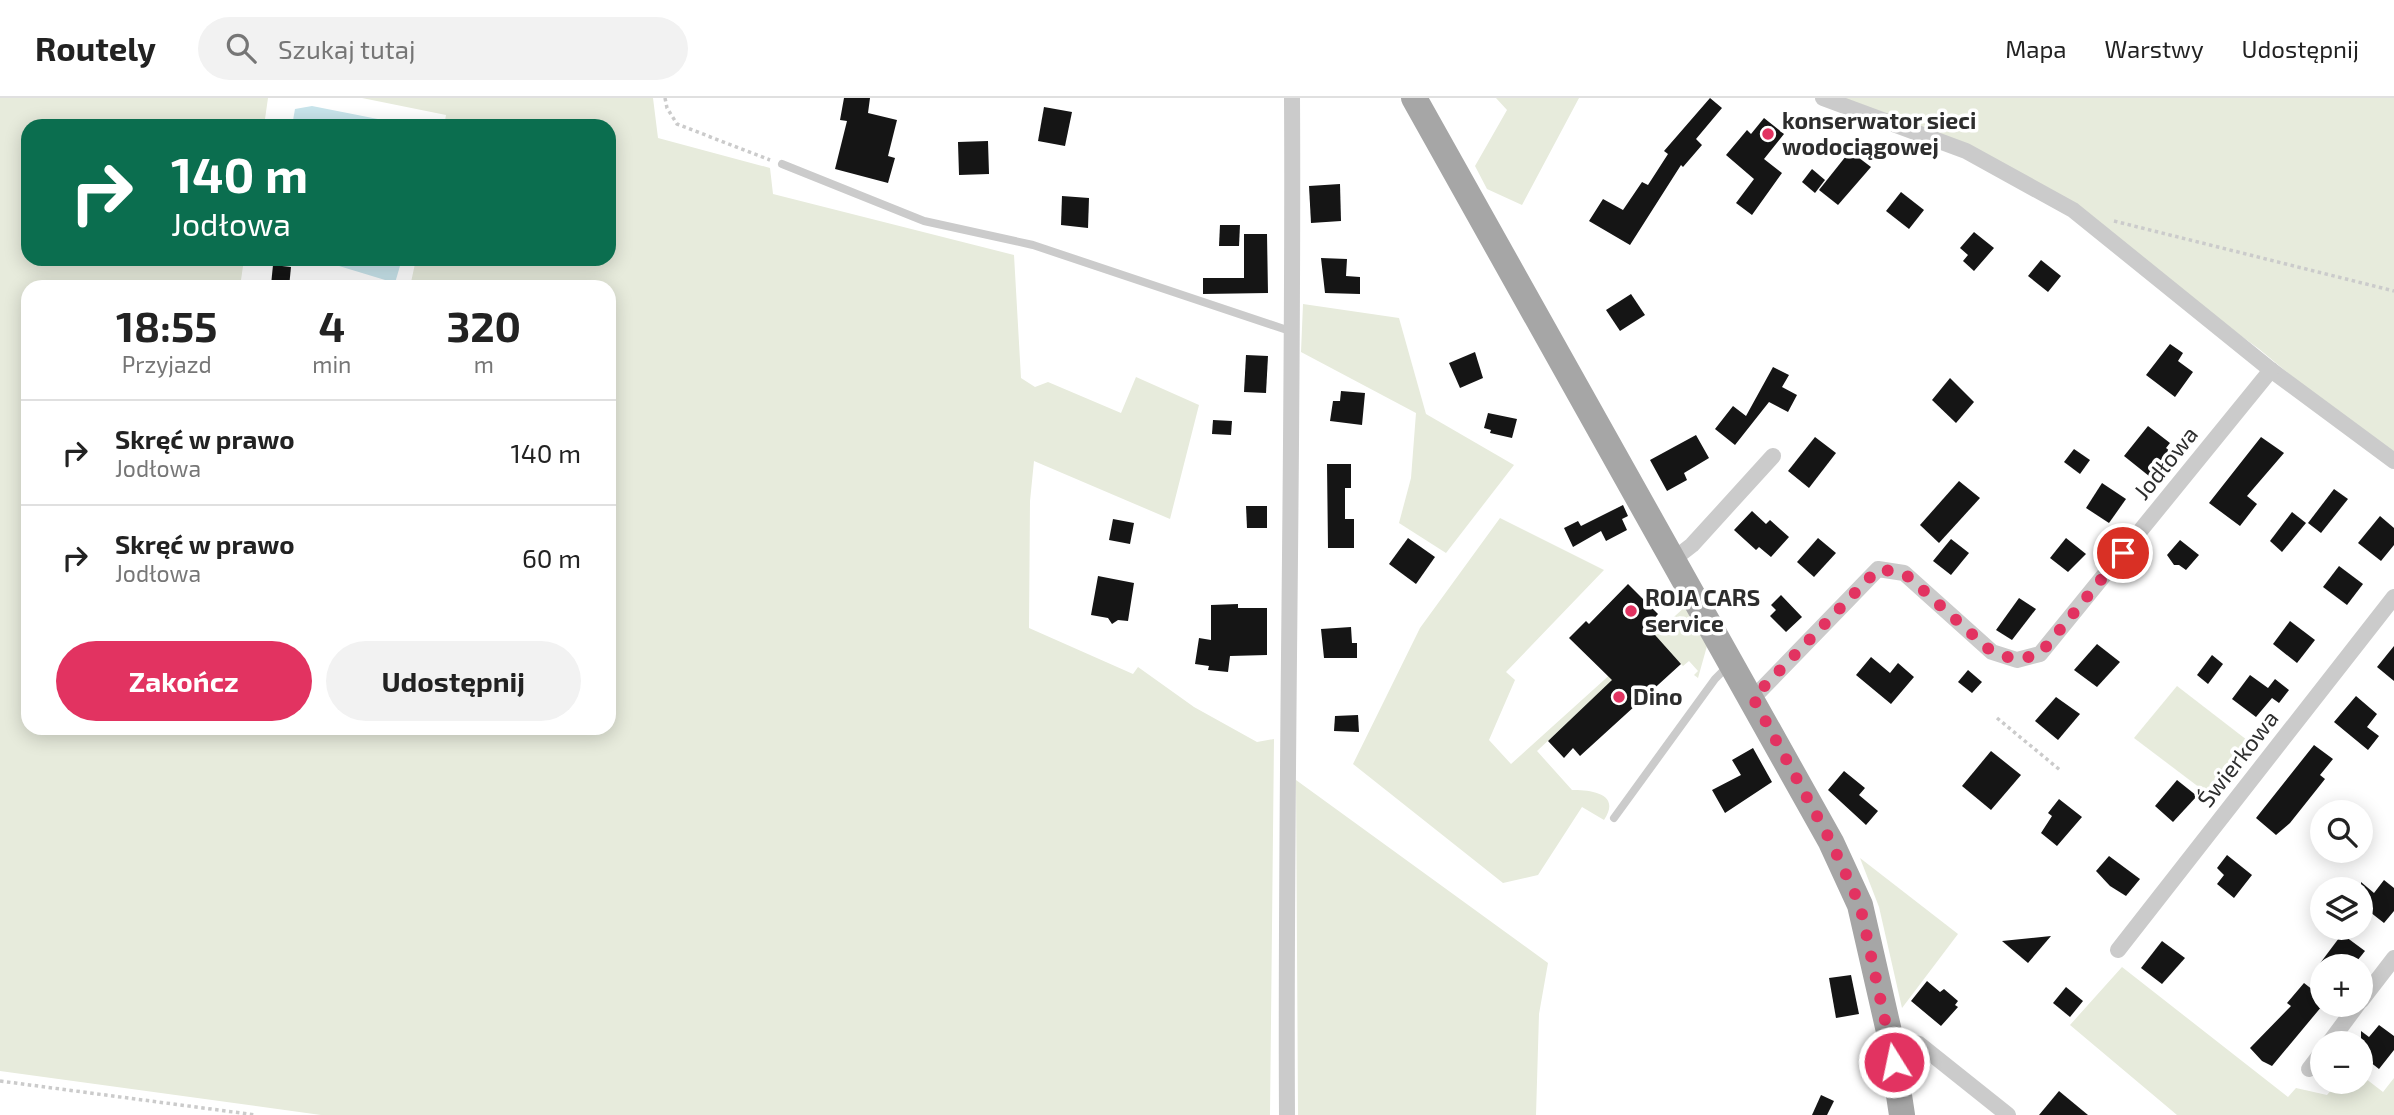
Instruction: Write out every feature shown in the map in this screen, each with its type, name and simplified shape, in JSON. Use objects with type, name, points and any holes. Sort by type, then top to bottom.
[{"type":"main road","points":[[1414,98],[1733,662],[1831,842],[1860,905],[1890,1036],[1902,1115]]},
{"type":"street","points":[[1287,1115],[1285,835],[1293,331],[1292,98]]},
{"type":"street","points":[[1823,98],[1966,151],[2073,210],[2271,370],[2394,461]]},
{"type":"street","name":"Jodłowa","points":[[1753,698],[1878,569],[1904,573],[1992,652],[2017,660],[2040,654],[2271,370]]},
{"type":"street","points":[[1675,559],[1692,545],[1773,456]]},
{"type":"street","name":"Świerkowa","points":[[2118,950],[2394,597]]},
{"type":"street","points":[[2373,986],[2394,958]]},
{"type":"street","points":[[2338,1031],[2349,1017]]},
{"type":"street","points":[[1890,1036],[1919,1044],[2008,1115]]},
{"type":"lane","points":[[782,164],[924,221],[1033,245],[1293,331]]},
{"type":"lane","points":[[1614,818],[1715,679],[1733,662]]},
{"type":"path","points":[[665,98],[667,108],[677,124],[782,164]]},
{"type":"path","points":[[2113,220],[2394,291]]},
{"type":"path","points":[[1997,718],[2060,770]]},
{"type":"path","points":[[0,1081],[256,1115]]},
{"type":"shaded area","points":[[0,98],[268,98],[265,119],[21,119],[21,266],[243,266],[241,280],[21,280],[21,735],[616,735],[616,280],[412,280],[414,266],[616,266],[616,119],[445,119],[446,115],[362,98],[653,98],[658,138],[770,168],[773,194],[1014,255],[1021,378],[1035,387],[1048,382],[1121,413],[1136,377],[1199,405],[1170,519],[1034,461],[1030,501],[1029,628],[1133,674],[1138,667],[1194,707],[1257,742],[1274,739],[1270,1115],[321,1115],[0,1071]]},
{"type":"shaded area","points":[[1496,98],[1579,98],[1522,205],[1487,189],[1475,166],[1507,110]]},
{"type":"shaded area","points":[[1817,98],[2394,98],[2394,461],[2259,349],[2033,184]]},
{"type":"shaded area","points":[[1303,304],[1399,318],[1426,414],[1514,465],[1446,553],[1399,523],[1411,478],[1416,413],[1301,352]]},
{"type":"shaded area","points":[[1500,518],[1604,570],[1506,672],[1515,680],[1489,740],[1511,764],[1686,606],[1707,646],[1698,678],[1694,675],[1698,671],[1689,661],[1683,666],[1657,639],[1537,751],[1572,790],[1595,792],[1607,799],[1609,811],[1604,820],[1582,807],[1538,875],[1503,883],[1353,764],[1420,628]]},
{"type":"shaded area","points":[[2177,686],[2256,747],[2216,800],[2134,738]]},
{"type":"shaded area","points":[[1296,780],[1548,963],[1539,1014],[1536,1115],[1298,1115]]},
{"type":"shaded area","points":[[1860,858],[1958,934],[1902,1008],[1879,907]]},
{"type":"shaded area","points":[[2122,967],[2288,1097],[2296,1088],[2310,1091],[2310,1094],[2373,1094],[2373,1084],[2383,1092],[2394,1078],[2394,1115],[2177,1115],[2070,1025]]},
{"type":"water","points":[[312,106],[378,119],[293,119],[295,109]]},
{"type":"water","points":[[339,266],[400,266],[396,280],[385,280]]},
{"type":"building","points":[[844,98],[870,98],[868,113],[897,120],[888,156],[895,158],[888,183],[835,169],[847,121],[840,120]]},
{"type":"building","points":[[1710,98],[1722,108],[1696,139],[1702,145],[1683,167],[1681,165],[1630,245],[1589,221],[1603,199],[1623,210],[1642,182],[1648,185],[1668,154],[1664,151]]},
{"type":"building","points":[[1044,107],[1072,112],[1065,146],[1038,141]]},
{"type":"building","points":[[1764,118],[1784,134],[1764,159],[1782,173],[1752,215],[1736,203],[1754,179],[1726,155],[1747,130],[1751,134]]},
{"type":"building","points":[[988,141],[989,174],[959,175],[958,142]]},
{"type":"building","points":[[1850,151],[1871,167],[1838,205],[1819,190]]},
{"type":"building","points":[[1812,169],[1825,180],[1815,193],[1802,182]]},
{"type":"building","points":[[1340,184],[1341,221],[1311,223],[1309,186]]},
{"type":"building","points":[[1901,192],[1924,210],[1909,229],[1886,211]]},
{"type":"building","points":[[1062,196],[1089,198],[1088,228],[1061,225]]},
{"type":"building","points":[[1220,225],[1240,225],[1239,246],[1219,246]]},
{"type":"building","points":[[1974,232],[1994,248],[1974,271],[1963,261],[1968,255],[1960,248]]},
{"type":"building","points":[[1244,234],[1267,234],[1268,293],[1203,294],[1203,278],[1244,278]]},
{"type":"building","points":[[1321,258],[1347,259],[1346,276],[1360,277],[1360,294],[1325,293]]},
{"type":"building","points":[[2041,260],[2061,276],[2048,292],[2028,276]]},
{"type":"building","points":[[273,266],[291,267],[290,280],[272,280]]},
{"type":"building","points":[[1631,294],[1645,315],[1620,331],[1606,310]]},
{"type":"building","points":[[2170,344],[2183,353],[2178,361],[2193,372],[2175,397],[2146,375]]},
{"type":"building","points":[[1475,352],[1483,378],[1460,388],[1449,363]]},
{"type":"building","points":[[1246,355],[1268,356],[1266,393],[1244,392]]},
{"type":"building","points":[[1773,367],[1789,375],[1782,387],[1797,395],[1788,412],[1769,402],[1735,445],[1715,429],[1733,406],[1746,416]]},
{"type":"building","points":[[1950,378],[1974,402],[1956,423],[1932,400]]},
{"type":"building","points":[[1341,391],[1365,393],[1362,425],[1330,421],[1333,401],[1340,401]]},
{"type":"building","points":[[1488,413],[1517,419],[1512,438],[1490,433],[1491,430],[1484,428]]},
{"type":"building","points":[[1213,420],[1232,421],[1231,435],[1212,434]]},
{"type":"building","points":[[2148,426],[2170,443],[2166,448],[2174,454],[2154,480],[2124,456]]},
{"type":"building","points":[[1696,435],[1709,458],[1684,473],[1687,480],[1667,491],[1650,460]]},
{"type":"building","points":[[1815,437],[1836,453],[1809,488],[1788,471]]},
{"type":"building","points":[[2261,437],[2284,453],[2247,496],[2257,504],[2240,526],[2209,503]]},
{"type":"building","points":[[2074,449],[2090,460],[2080,474],[2064,462]]},
{"type":"building","points":[[1327,464],[1351,464],[1351,488],[1345,488],[1345,519],[1354,519],[1354,548],[1328,548]]},
{"type":"building","points":[[1959,481],[1980,498],[1939,543],[1920,525]]},
{"type":"building","points":[[2102,483],[2126,499],[2109,523],[2086,508]]},
{"type":"building","points":[[2334,489],[2348,499],[2321,533],[2308,523]]},
{"type":"building","points":[[1623,505],[1628,516],[1622,519],[1627,530],[1606,541],[1601,531],[1573,547],[1564,528],[1578,521],[1581,526]]},
{"type":"building","points":[[1246,506],[1267,506],[1267,528],[1247,528]]},
{"type":"building","points":[[1752,511],[1766,524],[1770,520],[1789,537],[1771,557],[1759,547],[1756,550],[1734,530]]},
{"type":"building","points":[[2292,512],[2306,523],[2282,552],[2270,541]]},
{"type":"building","points":[[2380,516],[2394,528],[2394,545],[2381,561],[2358,543]]},
{"type":"building","points":[[1113,519],[1134,523],[1130,544],[1109,540]]},
{"type":"building","points":[[1408,538],[1435,557],[1416,584],[1389,564]]},
{"type":"building","points":[[1818,538],[1836,553],[1814,577],[1797,562]]},
{"type":"building","points":[[2066,538],[2086,554],[2068,572],[2050,558]]},
{"type":"building","points":[[1951,539],[1969,553],[1951,575],[1933,561]]},
{"type":"building","points":[[2180,540],[2199,555],[2186,570],[2174,565],[2167,555]]},
{"type":"building","points":[[2339,566],[2363,584],[2347,605],[2323,587]]},
{"type":"building","points":[[1098,576],[1134,583],[1128,621],[1118,620],[1112,624],[1108,618],[1091,615]]},
{"type":"building","points":[[1628,584],[1658,614],[1647,626],[1681,664],[1580,756],[1573,748],[1564,758],[1548,741],[1612,680],[1569,638],[1586,621],[1589,624]]},
{"type":"building","points":[[1781,595],[1802,617],[1786,632],[1770,616],[1776,610],[1771,605]]},
{"type":"building","points":[[2019,598],[2036,609],[2012,640],[1996,630]]},
{"type":"building","points":[[1238,604],[1238,608],[1267,608],[1267,655],[1230,656],[1228,672],[1208,670],[1209,666],[1195,664],[1199,638],[1211,640],[1211,605]]},
{"type":"building","points":[[2290,621],[2315,640],[2297,663],[2273,644]]},
{"type":"building","points":[[1351,627],[1352,643],[1357,643],[1357,658],[1324,658],[1321,629]]},
{"type":"building","points":[[2097,644],[2120,662],[2097,687],[2074,670]]},
{"type":"building","points":[[2394,646],[2394,681],[2377,667]]},
{"type":"building","points":[[2212,655],[2223,664],[2208,684],[2197,675]]},
{"type":"building","points":[[1871,657],[1890,673],[1898,663],[1914,677],[1891,704],[1856,675]]},
{"type":"building","points":[[1968,670],[1982,682],[1972,693],[1958,682]]},
{"type":"building","points":[[2250,675],[2268,688],[2275,679],[2289,690],[2279,703],[2272,698],[2256,717],[2232,699]]},
{"type":"building","points":[[2356,696],[2377,714],[2367,727],[2379,736],[2368,750],[2334,722]]},
{"type":"building","points":[[2056,697],[2080,714],[2058,740],[2035,721]]},
{"type":"building","points":[[1358,715],[1359,732],[1334,731],[1335,716]]},
{"type":"building","points":[[2314,745],[2333,759],[2320,775],[2325,779],[2290,823],[2276,835],[2256,818]]},
{"type":"building","points":[[1753,748],[1772,782],[1725,813],[1712,790],[1741,775],[1732,760]]},
{"type":"building","points":[[1991,751],[2021,775],[1991,810],[1962,786]]},
{"type":"building","points":[[1844,771],[1865,788],[1859,795],[1878,811],[1866,825],[1828,790]]},
{"type":"building","points":[[2177,780],[2197,796],[2173,822],[2155,806]]},
{"type":"building","points":[[2059,799],[2082,817],[2057,846],[2041,833],[2052,816],[2048,813]]},
{"type":"building","points":[[2227,855],[2252,875],[2234,898],[2217,884],[2224,875],[2217,868]]},
{"type":"building","points":[[2109,856],[2140,879],[2126,896],[2110,886],[2096,871]]},
{"type":"building","points":[[2384,880],[2394,888],[2394,911],[2384,923],[2373,914],[2374,893]]},
{"type":"building","points":[[2051,936],[2028,963],[2002,941]]},
{"type":"building","points":[[2338,940],[2350,940],[2365,951],[2363,954],[2327,954]]},
{"type":"building","points":[[2162,941],[2185,958],[2162,984],[2141,968]]},
{"type":"building","points":[[1851,975],[1859,1014],[1836,1018],[1829,978]]},
{"type":"building","points":[[1927,981],[1940,992],[1944,989],[1958,1001],[1955,1005],[1958,1007],[1941,1026],[1911,1001]]},
{"type":"building","points":[[2304,983],[2310,988],[2310,1017],[2313,1017],[2272,1066],[2262,1061],[2250,1048],[2291,1006],[2287,1003]]},
{"type":"building","points":[[2066,987],[2083,1001],[2070,1017],[2053,1003]]},
{"type":"building","points":[[2379,1025],[2394,1036],[2394,1050],[2379,1069],[2373,1064],[2373,1032]]},
{"type":"building","points":[[2059,1091],[2088,1115],[2039,1115]]},
{"type":"building","points":[[1821,1095],[1834,1101],[1827,1115],[1812,1115]]},
{"type":"place","name":"konserwator sieci wodociągowej","points":[[1768,134]]},
{"type":"place","name":"ROJA CARS service","points":[[1631,611]]},
{"type":"place","name":"Dino","points":[[1619,697]]},
{"type":"route","points":[[1894,1062],[1860,905],[1831,842],[1753,698],[1878,569],[1904,573],[1992,652],[2017,660],[2040,654],[2123,553]]}]
